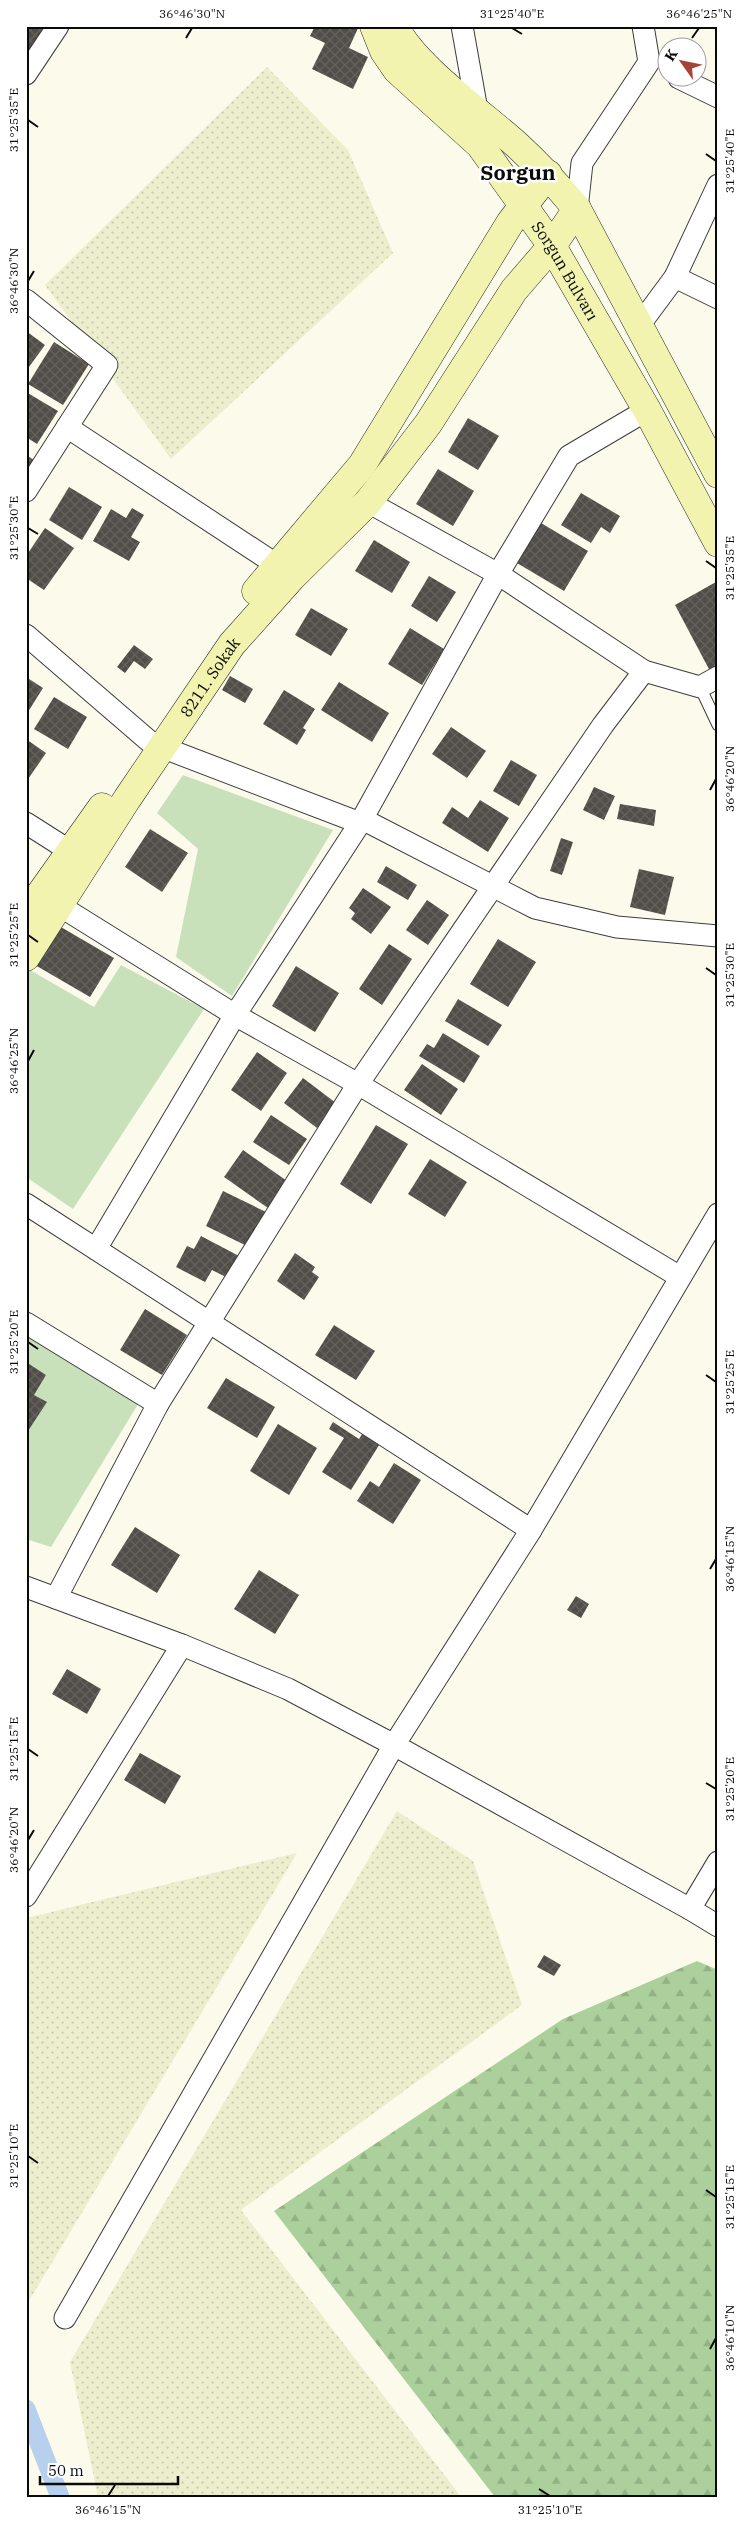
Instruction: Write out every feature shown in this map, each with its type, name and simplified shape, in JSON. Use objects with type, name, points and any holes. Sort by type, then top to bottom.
[{"type":"street","points":[[26,74],[58,26]]},
{"type":"street","name":"Sorgun Bulvarı","points":[[374,26],[384,51],[397,70],[480,145],[552,246],[647,410],[718,543]]},
{"type":"street","points":[[395,26],[411,50],[548,174],[577,209],[638,327],[718,474]]},
{"type":"street","points":[[462,26],[477,110]]},
{"type":"street","points":[[643,26],[656,62]]},
{"type":"street","points":[[577,209],[582,163],[656,70]]},
{"type":"street","points":[[700,88],[718,97]]},
{"type":"street","points":[[26,914],[70,851],[156,745],[218,638],[362,465],[523,206],[548,174],[582,163]]},
{"type":"street","points":[[638,327],[675,277],[718,185]]},
{"type":"street","name":"8211. Sokak","points":[[26,957],[127,799],[156,745],[232,644],[292,577],[368,502],[428,424],[514,290],[552,246],[577,209]]},
{"type":"street","points":[[675,277],[718,298]]},
{"type":"street","points":[[26,300],[107,365],[26,491]]},
{"type":"street","points":[[96,1249],[235,1015],[360,823],[498,574],[569,456],[647,410]]},
{"type":"street","points":[[67,427],[277,565]]},
{"type":"street","points":[[368,502],[498,574],[644,671],[709,682]]},
{"type":"street","points":[[26,635],[156,745],[360,823],[368,822],[534,908],[617,927],[718,936]]},
{"type":"street","points":[[56,1598],[158,1404],[358,1084],[603,724],[644,671]]},
{"type":"street","points":[[26,823],[70,851]]},
{"type":"street","points":[[60,906],[235,1015],[358,1084],[680,1277]]},
{"type":"street","points":[[26,1204],[531,1530]]},
{"type":"street","points":[[65,2318],[394,1744],[531,1530],[718,1214]]},
{"type":"street","points":[[26,1323],[158,1404]]},
{"type":"street","points":[[26,1586],[182,1645],[288,1689],[394,1744],[718,1926]]},
{"type":"street","points":[[26,1896],[182,1645]]},
{"type":"street","points":[[690,1909],[718,1862]]},
{"type":"lane","points":[[709,682],[718,725]]},
{"type":"green space","points":[[267,67],[348,150],[393,253],[171,459],[45,285]]},
{"type":"green space","points":[[183,775],[333,830],[232,996],[176,957],[198,849],[157,813]]},
{"type":"green space","points":[[121,965],[204,1009],[73,1209],[26,1177],[26,975],[30,970],[94,1007]]},
{"type":"green space","points":[[26,1335],[140,1401],[51,1547],[26,1539]]},
{"type":"green space","points":[[397,1811],[473,1861],[522,2005],[241,2210],[459,2494],[456,2497],[98,2497],[70,2362]]},
{"type":"green space","points":[[297,1853],[26,2306],[26,1918]]},
{"type":"green space","points":[[697,1961],[718,1970],[718,2497],[495,2497],[274,2211],[563,2019]]},
{"type":"building","points":[[26,26],[53,26],[26,70]]},
{"type":"building","points":[[315,26],[359,26],[349,48],[368,57],[353,89],[312,69],[325,43],[310,36]]},
{"type":"building","points":[[26,331],[45,345],[26,371]]},
{"type":"building","points":[[54,342],[89,364],[63,405],[28,384]]},
{"type":"building","points":[[26,392],[58,411],[37,444],[26,437]]},
{"type":"building","points":[[468,418],[499,436],[478,470],[448,452]]},
{"type":"building","points":[[26,455],[34,460],[26,471]]},
{"type":"building","points":[[438,469],[474,491],[453,526],[416,504]]},
{"type":"building","points":[[69,487],[102,507],[82,540],[49,520]]},
{"type":"building","points":[[581,493],[620,516],[610,533],[601,527],[591,543],[561,525]]},
{"type":"building","points":[[132,508],[144,515],[131,537],[140,542],[129,561],[93,541],[111,509],[126,518]]},
{"type":"building","points":[[541,523],[588,551],[564,591],[517,563]]},
{"type":"building","points":[[45,528],[74,548],[44,590],[26,578],[26,556]]},
{"type":"building","points":[[374,540],[410,562],[392,593],[355,571]]},
{"type":"building","points":[[429,576],[456,592],[437,622],[411,606]]},
{"type":"building","points":[[716,582],[718,667],[710,671],[675,605]]},
{"type":"building","points":[[311,608],[348,629],[331,656],[295,635]]},
{"type":"building","points":[[410,628],[444,649],[422,685],[388,664]]},
{"type":"building","points":[[134,645],[153,659],[145,669],[134,661],[125,673],[117,667]]},
{"type":"building","points":[[230,676],[253,689],[245,703],[222,690]]},
{"type":"building","points":[[26,677],[43,688],[26,715]]},
{"type":"building","points":[[339,682],[389,713],[372,742],[321,710]]},
{"type":"building","points":[[284,690],[315,709],[303,728],[306,730],[297,745],[263,724]]},
{"type":"building","points":[[54,697],[87,717],[68,749],[34,729]]},
{"type":"building","points":[[451,727],[486,751],[467,778],[432,754]]},
{"type":"building","points":[[26,739],[46,753],[26,782]]},
{"type":"building","points":[[511,760],[537,775],[519,806],[493,791]]},
{"type":"building","points":[[594,787],[615,796],[604,820],[583,810]]},
{"type":"building","points":[[480,800],[509,818],[488,852],[442,823],[452,807],[468,818]]},
{"type":"building","points":[[620,804],[656,810],[654,826],[617,819]]},
{"type":"building","points":[[150,829],[188,853],[162,892],[125,867]]},
{"type":"building","points":[[561,838],[573,842],[562,875],[550,871]]},
{"type":"building","points":[[386,866],[417,885],[408,900],[377,882]]},
{"type":"building","points":[[639,869],[674,877],[665,915],[630,907]]},
{"type":"building","points":[[363,888],[391,907],[371,934],[351,919],[355,913],[349,908]]},
{"type":"building","points":[[427,900],[449,915],[428,945],[406,930]]},
{"type":"building","points":[[54,923],[114,958],[90,997],[35,965]]},
{"type":"building","points":[[498,939],[536,962],[508,1007],[470,984]]},
{"type":"building","points":[[389,944],[412,959],[382,1005],[359,989]]},
{"type":"building","points":[[296,966],[339,993],[315,1032],[272,1006]]},
{"type":"building","points":[[458,999],[502,1025],[488,1046],[445,1021]]},
{"type":"building","points":[[443,1033],[480,1056],[464,1083],[419,1056],[427,1044],[434,1048]]},
{"type":"building","points":[[257,1052],[287,1073],[261,1111],[231,1090]]},
{"type":"building","points":[[422,1064],[458,1089],[441,1115],[404,1090]]},
{"type":"building","points":[[303,1078],[336,1103],[317,1128],[284,1103]]},
{"type":"building","points":[[271,1115],[307,1139],[289,1165],[253,1142]]},
{"type":"building","points":[[376,1125],[408,1144],[371,1204],[340,1184]]},
{"type":"building","points":[[243,1150],[287,1181],[268,1208],[224,1177]]},
{"type":"building","points":[[430,1159],[467,1182],[445,1217],[408,1194]]},
{"type":"building","points":[[223,1191],[266,1212],[249,1247],[206,1226]]},
{"type":"building","points":[[201,1236],[239,1256],[228,1278],[212,1270],[205,1282],[176,1267],[187,1246],[194,1249]]},
{"type":"building","points":[[295,1253],[315,1267],[312,1272],[319,1277],[304,1300],[277,1281]]},
{"type":"building","points":[[145,1309],[187,1335],[162,1375],[120,1350]]},
{"type":"building","points":[[334,1325],[375,1351],[356,1380],[315,1355]]},
{"type":"building","points":[[26,1362],[46,1375],[34,1395],[47,1402],[26,1434]]},
{"type":"building","points":[[226,1378],[275,1407],[257,1438],[207,1408]]},
{"type":"building","points":[[333,1422],[359,1439],[364,1431],[381,1442],[351,1490],[322,1472],[344,1438],[329,1429]]},
{"type":"building","points":[[278,1424],[317,1448],[289,1495],[250,1471]]},
{"type":"building","points":[[394,1463],[421,1480],[393,1524],[357,1501],[370,1481],[379,1487]]},
{"type":"building","points":[[135,1527],[180,1555],[157,1593],[111,1565]]},
{"type":"building","points":[[259,1570],[299,1595],[275,1634],[234,1609]]},
{"type":"building","points":[[576,1596],[589,1604],[581,1618],[567,1610]]},
{"type":"building","points":[[67,1669],[101,1689],[87,1714],[52,1694]]},
{"type":"building","points":[[140,1753],[181,1776],[165,1804],[124,1780]]},
{"type":"building","points":[[544,1955],[561,1965],[554,1976],[537,1967]]},
{"type":"waterway","points":[[26,2409],[60,2497]]},
{"type":"district","name":"Sorgun","points":[[518,172]]}]
